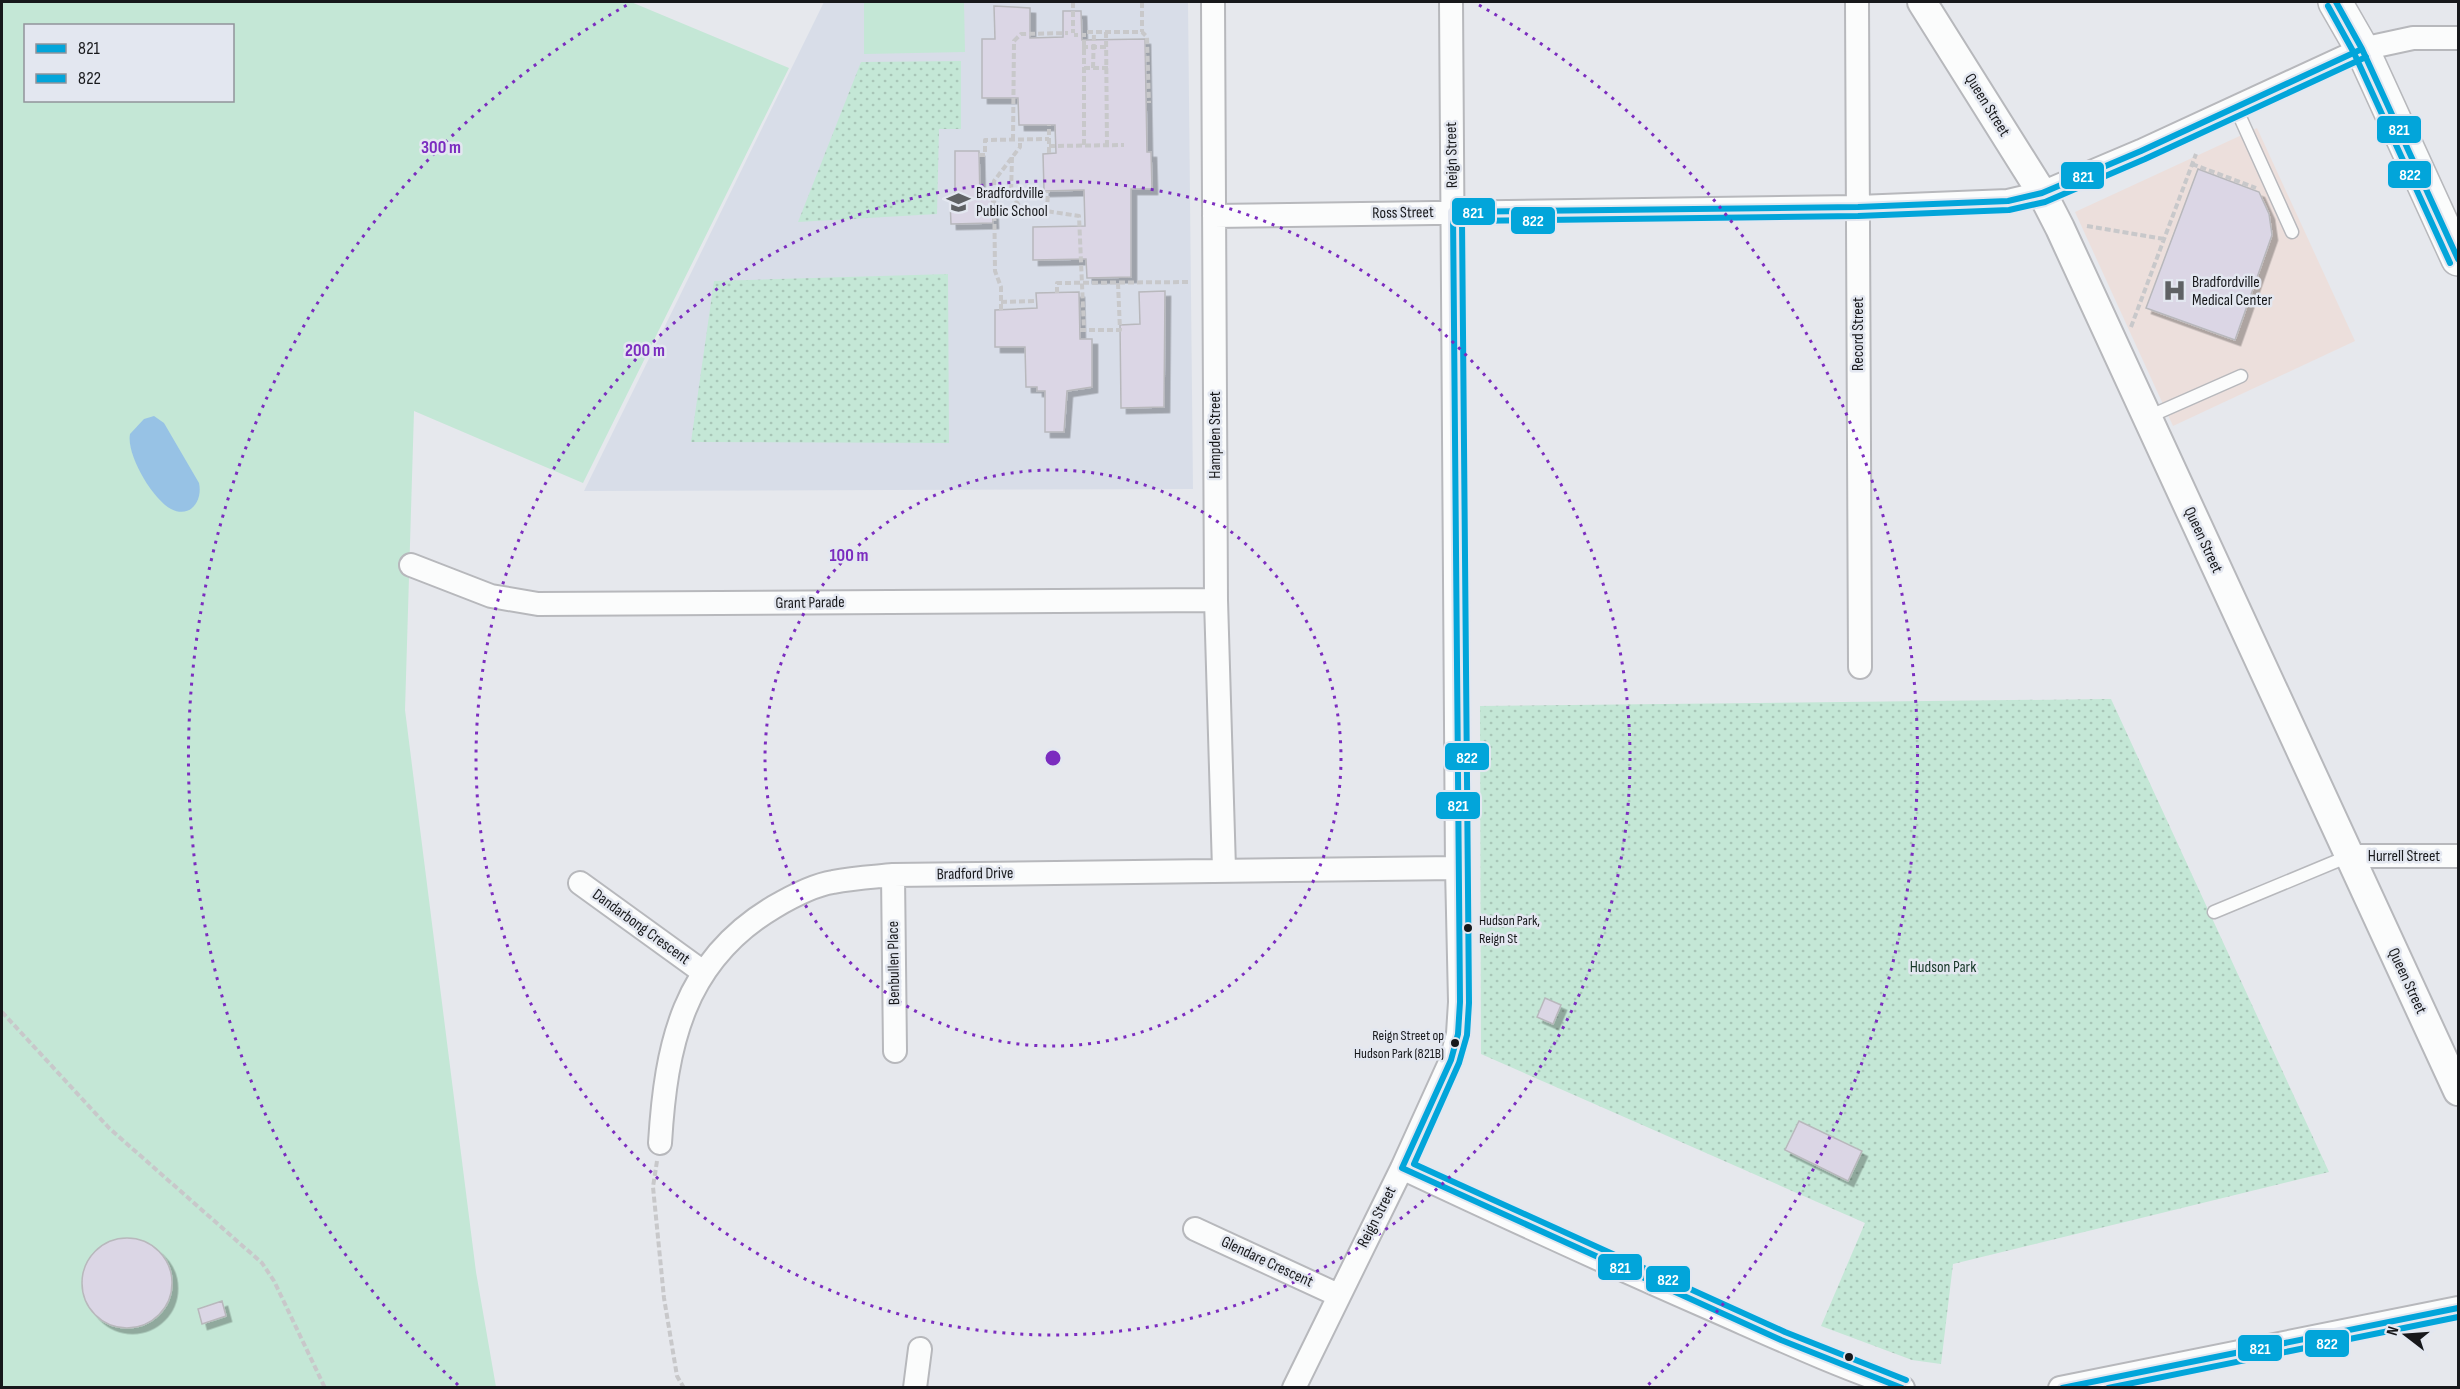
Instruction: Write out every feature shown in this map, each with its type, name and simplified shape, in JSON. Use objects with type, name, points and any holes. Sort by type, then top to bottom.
[{"type":"main road","points":[[2335,2],[2362,49],[2458,260]]},
{"type":"street","name":"Hampden Street","points":[[1213,2],[1216,600],[1224,868]]},
{"type":"street","name":"Reign Street","points":[[1294,1388],[1402,1168],[1451,1060],[1458,1034],[1460,1002],[1451,2]]},
{"type":"street","name":"Record Street","points":[[1857,2],[1860,667]]},
{"type":"street","name":"Queen Street","points":[[1922,2],[2042,193],[2458,1091]]},
{"type":"street","name":"Ross Street","points":[[1214,216],[1858,207],[2008,201],[2042,193],[2141,151],[2362,49],[2413,38],[2458,38]]},
{"type":"street","name":"Grant Parade","points":[[411,564],[491,596],[538,604],[1216,600]]},
{"type":"street","name":"Hurrell Street","points":[[2349,856],[2458,856]]},
{"type":"street","name":"Bradford Drive","points":[[660,1143],[663,1092],[670,1050],[682,1011],[703,972],[755,918],[787,900],[831,882],[893,875],[1224,868],[1457,867]]},
{"type":"street","name":"Benbullen Place","points":[[893,875],[895,1051]]},
{"type":"street","name":"Dandarbong Crescent","points":[[580,882],[703,972]]},
{"type":"street","points":[[1402,1168],[1583,1253],[1833,1363],[1903,1388]]},
{"type":"street","name":"Glendare Crescent","points":[[1195,1229],[1338,1295]]},
{"type":"street","points":[[2060,1388],[2458,1308]]},
{"type":"street","points":[[915,1388],[920,1349]]},
{"type":"lane","points":[[2235,106],[2292,232]]},
{"type":"lane","points":[[2146,418],[2241,376]]},
{"type":"lane","points":[[2214,912],[2349,856]]},
{"type":"path","points":[[1073,2],[1075,34]]},
{"type":"path","points":[[1142,2],[1142,32]]},
{"type":"path","points":[[1093,68],[1094,32]]},
{"type":"path","points":[[1106,32],[1107,146]]},
{"type":"path","points":[[1084,146],[1083,47],[1086,33],[1142,32],[1147,37],[1149,103]]},
{"type":"path","points":[[1013,140],[1014,44],[1021,34],[1068,33]]},
{"type":"path","points":[[1007,44],[1014,44]]},
{"type":"path","points":[[1083,47],[1106,47]]},
{"type":"path","points":[[1084,68],[1108,68]]},
{"type":"path","points":[[1007,74],[1014,74]]},
{"type":"path","points":[[1049,125],[1049,153]]},
{"type":"path","points":[[979,155],[985,155],[985,140],[1049,139]]},
{"type":"path","points":[[1000,310],[1000,287],[995,271],[994,181],[1020,147],[1020,140]]},
{"type":"path","points":[[1049,146],[1124,145]]},
{"type":"path","points":[[2131,327],[2196,154]]},
{"type":"path","points":[[1012,157],[1011,194],[1020,207],[1079,216],[1082,330],[1120,330],[1118,283]]},
{"type":"path","points":[[2192,164],[2262,190]]},
{"type":"path","points":[[1047,211],[1048,191]]},
{"type":"path","points":[[2087,226],[2164,239]]},
{"type":"path","points":[[1058,293],[1057,284],[1191,282]]},
{"type":"path","points":[[1000,302],[1036,301]]},
{"type":"path","points":[[2,1012],[109,1128],[262,1263],[274,1281],[325,1388]]},
{"type":"path","points":[[660,1143],[653,1187],[664,1298],[677,1376],[684,1388]]},
{"type":"shaded area","name":"Bradfordville Public School","points":[[824,2],[1188,2],[1193,489],[584,491]]},
{"type":"shaded area","points":[[2257,128],[2355,341],[2173,426],[2075,212]]},
{"type":"green space","points":[[2,2],[631,2],[789,68],[583,483],[414,411],[405,710],[476,1272],[496,1387],[2,1387]]},
{"type":"green space","points":[[864,2],[964,2],[965,52],[864,54]]},
{"type":"green space","points":[[961,61],[961,129],[939,129],[937,214],[798,222],[861,62]]},
{"type":"green space","points":[[948,274],[949,443],[691,442],[714,281]]},
{"type":"green space","name":"Hudson Park","points":[[2111,699],[2329,1172],[1953,1264],[1941,1364],[1912,1360],[1821,1326],[1865,1223],[1481,1054],[1480,706]]},
{"type":"water","points":[[154,416],[164,423],[199,483],[197,502],[184,512],[171,509],[156,496],[142,475],[132,453],[130,434],[144,419]]},
{"type":"building","points":[[994,6],[1030,8],[1030,38],[1063,37],[1063,11],[1081,11],[1082,40],[1145,39],[1147,152],[1151,152],[1152,189],[1131,189],[1131,277],[1087,278],[1086,259],[1033,260],[1033,227],[1085,226],[1084,190],[1044,191],[1043,154],[1056,153],[1055,125],[1019,125],[1018,98],[982,98],[982,39],[995,39]]},
{"type":"building","points":[[955,151],[979,151],[980,199],[992,199],[993,223],[951,224],[950,200],[955,200]]},
{"type":"building","points":[[2198,169],[2259,192],[2269,214],[2272,235],[2235,340],[2146,308]]},
{"type":"building","points":[[1165,291],[1164,407],[1121,408],[1120,325],[1140,324],[1139,292]]},
{"type":"building","points":[[1079,292],[1080,339],[1092,339],[1092,387],[1067,391],[1064,432],[1045,432],[1045,391],[1037,391],[1037,387],[1026,387],[1025,347],[995,347],[995,310],[1037,308],[1036,293]]},
{"type":"building","points":[[1545,998],[1561,1005],[1553,1024],[1537,1017]]},
{"type":"building","points":[[1799,1121],[1862,1151],[1848,1181],[1785,1150]]},
{"type":"building","points":[[127,1238],[144,1241],[159,1251],[169,1266],[172,1283],[169,1300],[159,1315],[144,1325],[127,1328],[110,1325],[95,1315],[85,1300],[82,1283],[85,1266],[95,1251],[110,1241]]},
{"type":"building","points":[[222,1301],[226,1316],[202,1324],[198,1309]]},
{"type":"transit line","name":"821","points":[[2336,2],[2362,49],[2458,259]]},
{"type":"transit line","name":"822","points":[[2328,6],[2354,53],[2450,263]]},
{"type":"transit line","name":"821","points":[[1902,1388],[1781,1340],[1402,1168],[1451,1060],[1458,1034],[1460,1002],[1453,212],[1858,207],[2008,201],[2042,193],[2141,151],[2362,49]]},
{"type":"transit line","name":"822","points":[[1906,1380],[1785,1332],[1414,1164],[1459,1063],[1467,1035],[1469,1003],[1462,221],[1858,216],[2009,210],[2045,202],[2145,159],[2366,57]]},
{"type":"transit line","name":"821","points":[[2062,1388],[2458,1308]]},
{"type":"transit line","name":"822","points":[[2108,1388],[2458,1317]]},
{"type":"place","name":"Bradfordville Public School","points":[[958,202]]},
{"type":"place","name":"Bradfordville Medical Center","points":[[2174,291]]},
{"type":"place","name":"Hudson Park, Reign St","points":[[1468,928]]},
{"type":"place","name":"Reign Street op Hudson Park (821B)","points":[[1455,1043]]}]
